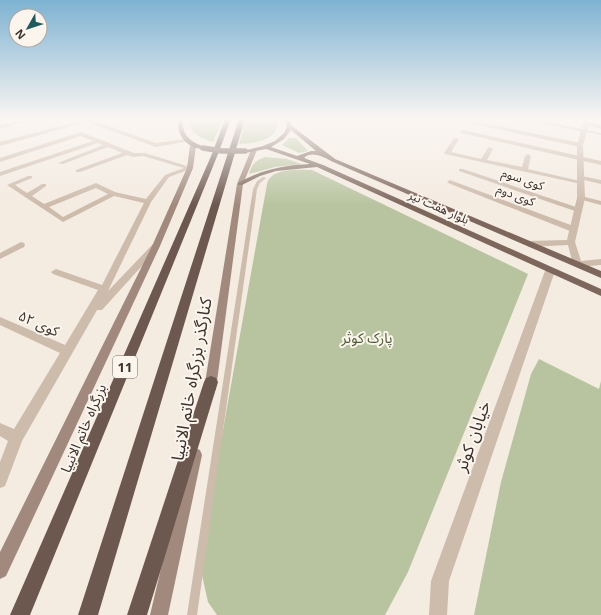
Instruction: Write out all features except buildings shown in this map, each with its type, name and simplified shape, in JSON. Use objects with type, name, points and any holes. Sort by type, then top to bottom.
[{"type":"highway","name":"بزرگراه خاتم الانبیا","points":[[20,615],[217,148]]},
{"type":"highway","points":[[88,615],[233,148]]},
{"type":"highway","points":[[137,615],[211,382]]},
{"type":"main road","points":[[0,570],[156,246],[190,168],[194,148]]},
{"type":"main road","points":[[207,148],[222,151],[255,150],[261,148]]},
{"type":"main road","name":"بلوار هفت تیر","points":[[315,148],[333,160],[601,275]]},
{"type":"main road","name":"بلوار هفت تیر","points":[[255,150],[301,159],[321,166],[601,293]]},
{"type":"main road","name":"کنارگذر بزرگراه خاتم الانبیا","points":[[159,615],[211,382],[240,184],[255,150]]},
{"type":"main road","points":[[301,159],[300,156],[304,154],[322,153]]},
{"type":"main road","points":[[240,184],[260,173],[275,169],[321,166]]},
{"type":"street","points":[[0,160],[38,148]]},
{"type":"street","points":[[0,174],[77,148]]},
{"type":"street","points":[[61,163],[101,148]]},
{"type":"street","points":[[114,148],[133,155],[143,154],[190,168]]},
{"type":"street","points":[[449,148],[446,152],[450,154],[524,170],[601,182]]},
{"type":"street","points":[[535,148],[601,163]]},
{"type":"street","points":[[580,148],[582,158],[581,198],[571,242],[577,264],[601,262]]},
{"type":"street","points":[[483,161],[490,149]]},
{"type":"street","points":[[78,171],[127,153]]},
{"type":"street","points":[[524,170],[528,156]]},
{"type":"street","points":[[0,481],[16,438],[104,289],[148,202],[167,176],[190,168]]},
{"type":"street","name":"کوی سوم","points":[[461,170],[578,209]]},
{"type":"street","points":[[30,177],[10,185],[63,220],[113,194]]},
{"type":"street","name":"کوی دوم","points":[[450,182],[573,229]]},
{"type":"street","points":[[27,196],[44,185]]},
{"type":"street","points":[[44,207],[96,185],[113,194],[148,202]]},
{"type":"street","points":[[581,198],[601,203]]},
{"type":"street","points":[[529,244],[571,242]]},
{"type":"street","points":[[0,256],[21,245]]},
{"type":"street","points":[[86,319],[156,246]]},
{"type":"street","name":"خیابان کوثر","points":[[438,615],[440,581],[550,271]]},
{"type":"street","points":[[56,272],[104,289]]},
{"type":"street","name":"کوی ۵۲","points":[[0,321],[67,351]]},
{"type":"street","points":[[0,429],[16,438]]},
{"type":"lane","points":[[192,615],[255,189],[258,182],[264,178]]},
{"type":"green space","points":[[288,148],[305,148],[308,151],[299,153]]},
{"type":"green space","points":[[265,157],[287,159],[301,164],[275,167],[249,174],[254,163]]},
{"type":"green space","name":"پارک کوثر","points":[[312,170],[528,274],[408,572],[385,615],[217,615],[208,602],[202,575],[204,536],[267,184],[274,175],[280,172]]},
{"type":"green space","points":[[539,359],[599,389],[601,381],[601,615],[474,615],[501,482],[531,374]]}]
